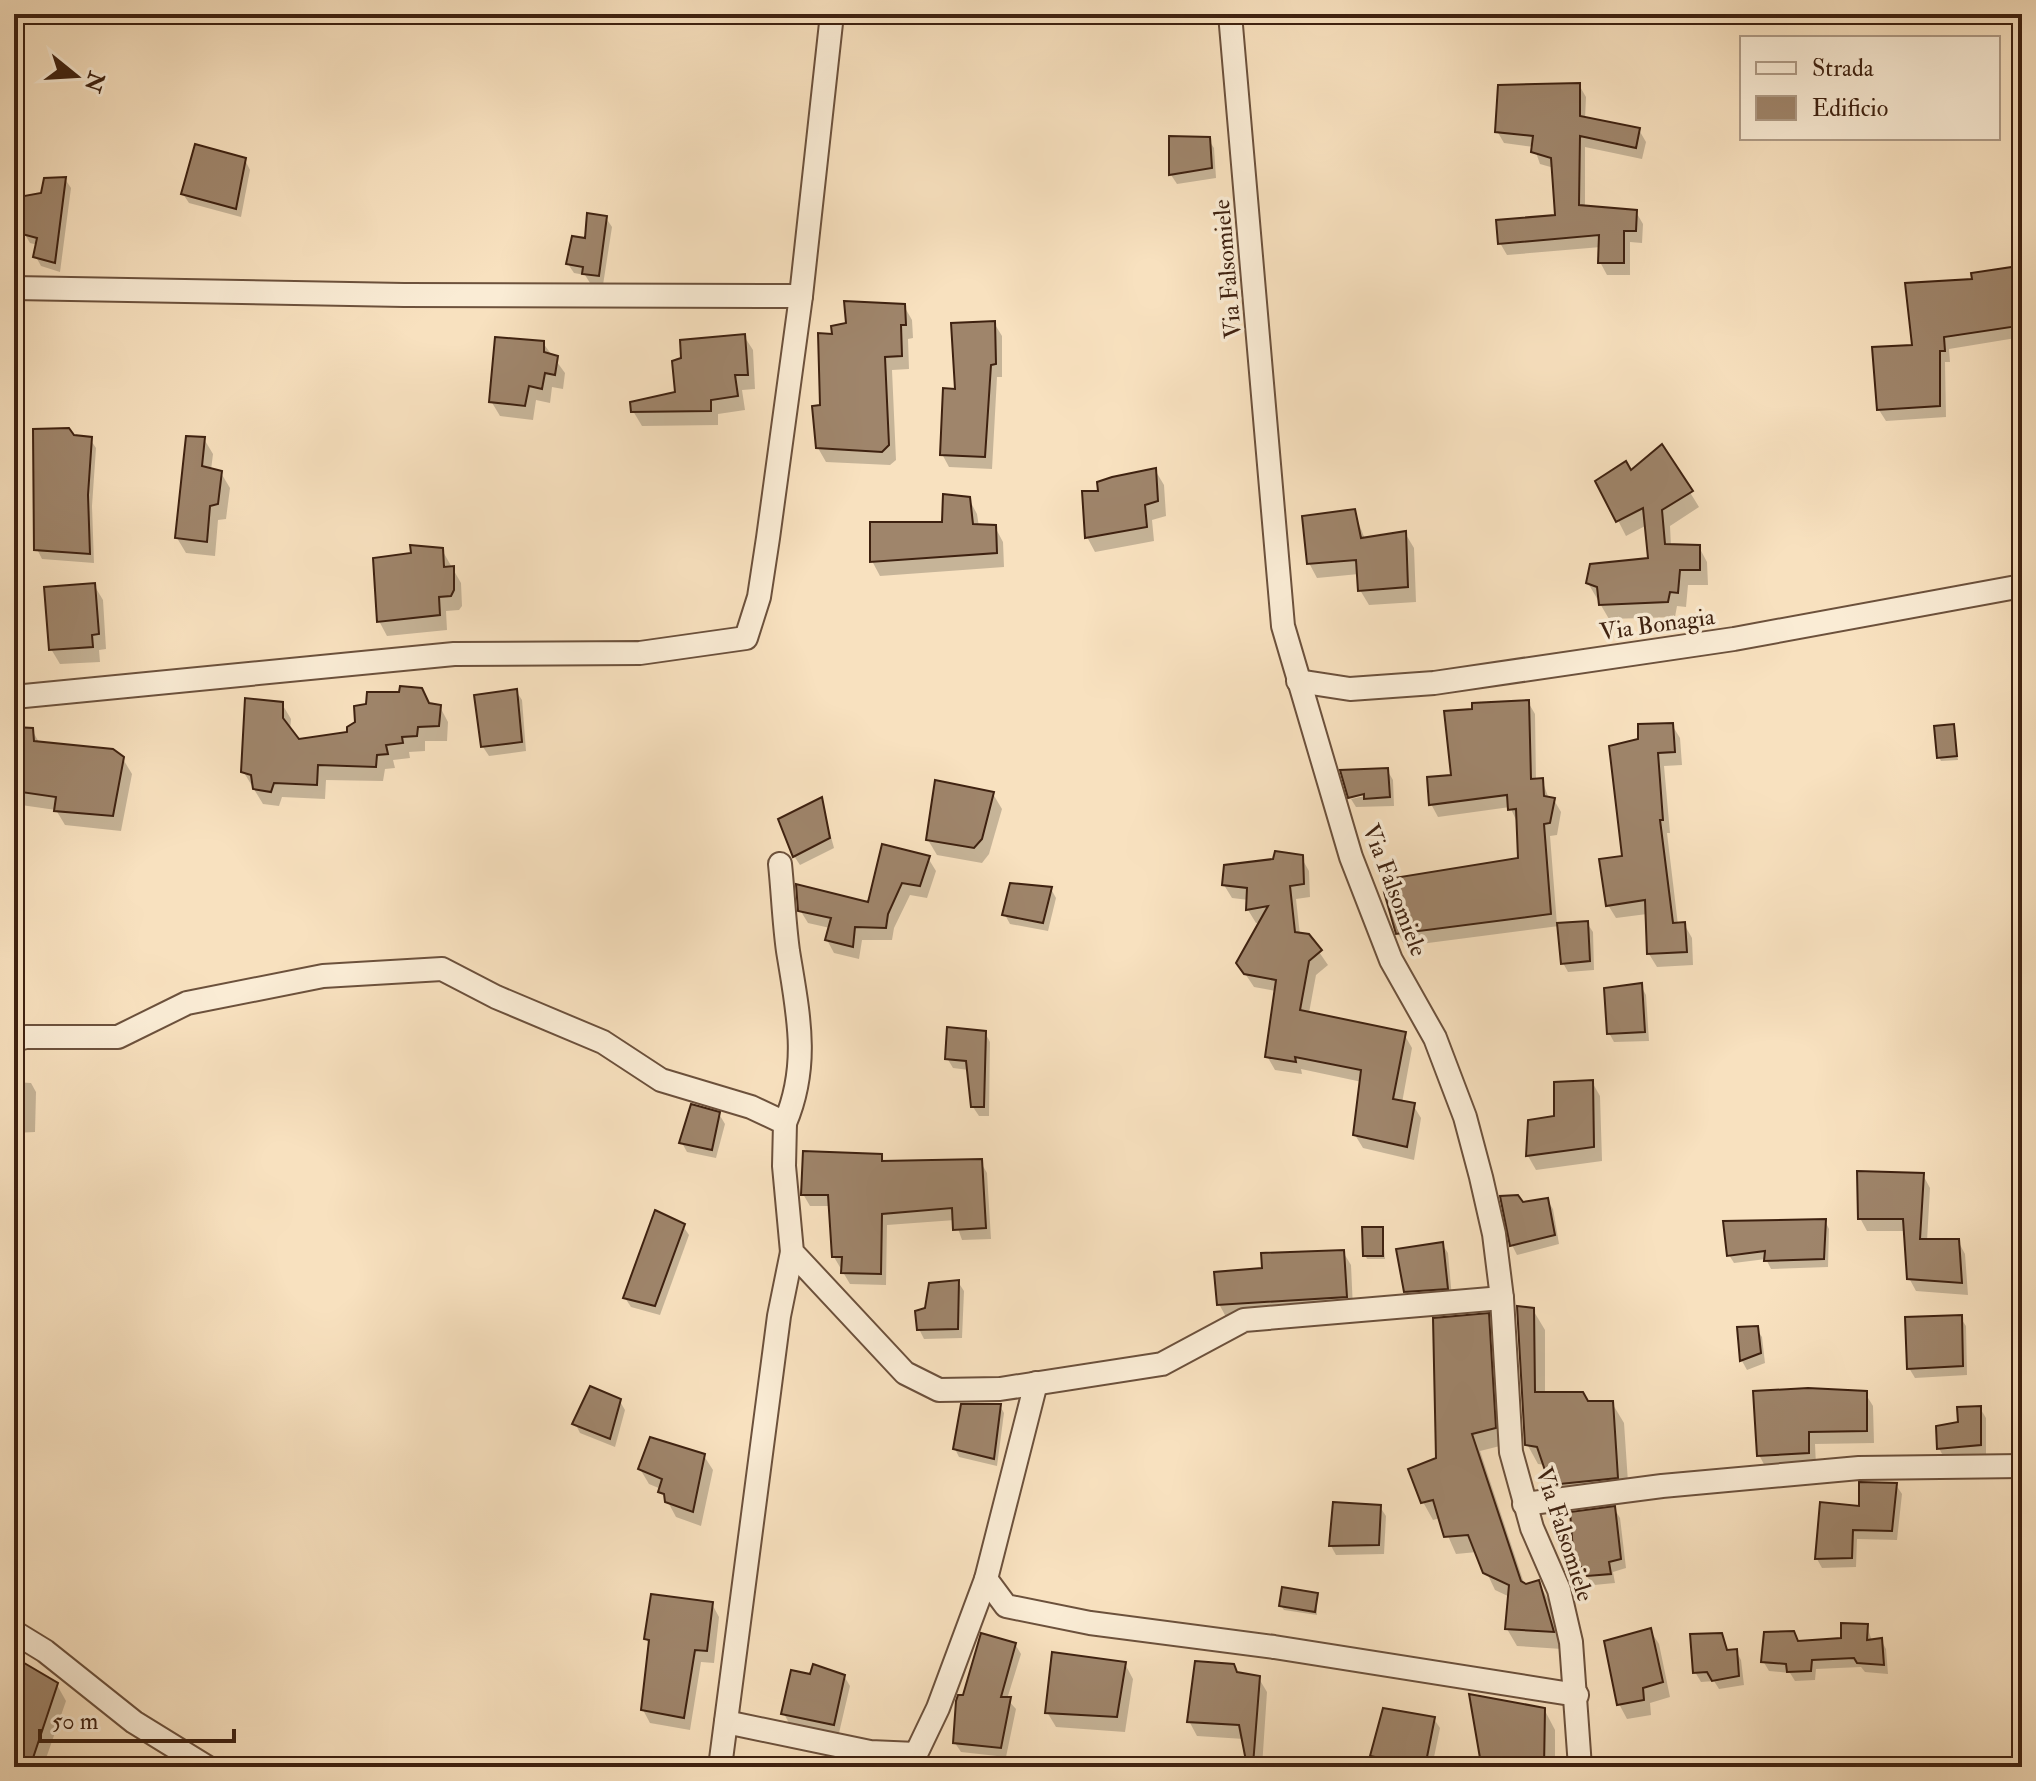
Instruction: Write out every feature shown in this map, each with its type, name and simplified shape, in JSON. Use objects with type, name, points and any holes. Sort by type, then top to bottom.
[{"type":"street","points":[[14,697],[454,654],[640,653],[746,638],[759,597],[801,296],[832,14]]},
{"type":"street","name":"Via Falsomiele","points":[[1230,14],[1283,626],[1351,857],[1391,960],[1435,1038],[1465,1117],[1494,1234],[1502,1298],[1511,1452],[1524,1504],[1559,1590],[1571,1642],[1580,1767]]},
{"type":"street","points":[[14,288],[404,295],[801,296]]},
{"type":"street","name":"Via Bonagia","points":[[1298,681],[1350,689],[1434,683],[1734,639],[2022,586]]},
{"type":"street","points":[[720,1767],[779,1316],[792,1252],[784,1166],[785,1123],[798,1092],[801,1021],[788,949],[780,864]]},
{"type":"street","points":[[14,1040],[118,1037],[187,1003],[323,976],[442,969],[496,997],[603,1042],[661,1080],[751,1107],[785,1123]]},
{"type":"street","points":[[792,1252],[905,1373],[939,1390],[1000,1389],[1162,1364],[1244,1320],[1502,1298]]},
{"type":"street","points":[[726,1722],[870,1752],[916,1754],[938,1708],[986,1579],[1036,1383]]},
{"type":"street","points":[[1524,1504],[1662,1486],[1859,1468],[2022,1466]]},
{"type":"street","points":[[986,1579],[1006,1606],[1048,1615],[1577,1695]]},
{"type":"street","points":[[14,1632],[45,1651],[134,1722],[207,1767]]},
{"type":"building","points":[[1580,83],[1580,116],[1640,128],[1636,148],[1580,136],[1579,205],[1637,210],[1636,231],[1624,231],[1624,263],[1598,263],[1599,235],[1498,244],[1496,220],[1555,215],[1551,158],[1531,152],[1533,136],[1495,132],[1498,85]]},
{"type":"building","points":[[1169,136],[1210,137],[1212,168],[1169,175]]},
{"type":"building","points":[[195,144],[246,158],[236,209],[181,194]]},
{"type":"building","points":[[66,177],[55,263],[33,257],[37,238],[22,234],[24,196],[41,193],[44,178]]},
{"type":"building","points":[[587,213],[607,216],[599,276],[582,274],[583,267],[566,264],[572,236],[585,238]]},
{"type":"building","points":[[2012,267],[2018,326],[1944,337],[1945,351],[1940,351],[1940,406],[1877,410],[1872,347],[1912,345],[1905,283],[1972,279],[1971,273]]},
{"type":"building","points":[[844,301],[905,304],[906,325],[901,325],[902,356],[885,357],[889,445],[882,452],[816,448],[812,406],[820,405],[818,333],[832,334],[831,326],[846,323]]},
{"type":"building","points":[[995,321],[996,364],[991,365],[985,457],[940,455],[943,388],[955,389],[951,323]]},
{"type":"building","points":[[745,334],[748,375],[735,375],[738,396],[711,400],[711,411],[631,412],[630,402],[675,392],[672,361],[681,358],[680,340]]},
{"type":"building","points":[[495,337],[544,341],[544,352],[558,356],[555,375],[545,373],[542,389],[529,386],[525,406],[489,402]]},
{"type":"building","points":[[69,428],[74,435],[92,437],[88,495],[90,554],[34,550],[33,429]]},
{"type":"building","points":[[186,436],[205,437],[202,466],[222,471],[218,504],[210,506],[207,542],[175,538]]},
{"type":"building","points":[[1662,444],[1693,491],[1662,510],[1665,544],[1700,545],[1700,570],[1680,570],[1678,593],[1670,592],[1668,602],[1599,605],[1597,587],[1586,583],[1590,564],[1648,558],[1643,508],[1616,522],[1595,481],[1626,461],[1631,470]]},
{"type":"building","points":[[1156,468],[1158,501],[1145,505],[1147,527],[1085,538],[1082,491],[1098,491],[1097,482]]},
{"type":"building","points":[[943,494],[970,497],[973,524],[996,525],[997,553],[870,562],[870,522],[942,522]]},
{"type":"building","points":[[1355,509],[1361,538],[1406,531],[1408,587],[1358,591],[1356,560],[1307,564],[1302,516]]},
{"type":"building","points":[[410,545],[443,548],[444,567],[454,566],[454,590],[451,596],[439,597],[440,615],[377,622],[373,558],[411,553]]},
{"type":"building","points":[[95,583],[99,634],[92,635],[93,647],[49,650],[44,587]]},
{"type":"building","points":[[400,686],[422,688],[429,703],[441,705],[439,726],[418,727],[417,736],[402,737],[403,743],[386,745],[388,754],[377,755],[376,767],[318,765],[317,785],[274,783],[271,792],[253,789],[251,775],[241,772],[245,698],[283,702],[283,718],[299,739],[347,732],[347,727],[355,722],[354,706],[366,704],[367,692],[399,692]]},
{"type":"building","points":[[517,689],[522,742],[481,747],[474,695]]},
{"type":"building","points":[[1529,700],[1531,779],[1543,778],[1544,796],[1555,798],[1550,823],[1544,824],[1551,914],[1396,934],[1384,892],[1394,890],[1394,878],[1518,858],[1516,809],[1508,810],[1507,795],[1429,805],[1427,777],[1451,775],[1444,711],[1472,709],[1472,703]]},
{"type":"building","points":[[1673,723],[1675,752],[1658,753],[1663,820],[1660,820],[1673,923],[1685,922],[1687,952],[1647,954],[1645,900],[1606,906],[1599,859],[1622,856],[1609,746],[1638,739],[1638,724]]},
{"type":"building","points":[[1954,724],[1957,756],[1937,758],[1934,726]]},
{"type":"building","points":[[14,727],[33,728],[34,741],[113,749],[124,757],[113,816],[54,811],[56,797],[14,791]]},
{"type":"building","points":[[1388,768],[1390,797],[1364,799],[1364,794],[1348,798],[1340,770]]},
{"type":"building","points":[[935,780],[994,792],[982,839],[974,848],[926,840]]},
{"type":"building","points":[[822,797],[830,838],[793,857],[778,819]]},
{"type":"building","points":[[882,844],[930,856],[920,886],[902,883],[888,914],[886,928],[855,927],[853,947],[825,940],[831,918],[798,911],[796,884],[868,902]]},
{"type":"building","points":[[1275,851],[1303,855],[1304,884],[1290,886],[1295,932],[1309,934],[1322,950],[1309,961],[1300,1010],[1406,1032],[1393,1099],[1415,1103],[1407,1147],[1353,1135],[1361,1070],[1295,1057],[1296,1062],[1265,1057],[1276,980],[1244,974],[1236,963],[1268,906],[1246,910],[1247,888],[1222,885],[1224,865],[1273,859]]},
{"type":"building","points":[[1010,883],[1052,887],[1043,923],[1002,915]]},
{"type":"building","points":[[1588,921],[1590,961],[1561,964],[1557,923]]},
{"type":"building","points":[[1642,983],[1645,1032],[1607,1034],[1604,988]]},
{"type":"building","points":[[947,1027],[986,1031],[984,1107],[971,1107],[966,1061],[945,1059]]},
{"type":"building","points":[[1593,1080],[1594,1147],[1526,1156],[1528,1120],[1554,1116],[1554,1082]]},
{"type":"building","points":[[691,1104],[720,1112],[712,1150],[679,1143]]},
{"type":"building","points":[[803,1151],[882,1154],[882,1161],[982,1159],[986,1228],[953,1230],[952,1208],[882,1214],[881,1274],[841,1273],[842,1257],[832,1257],[828,1195],[801,1195]]},
{"type":"building","points":[[1857,1171],[1924,1173],[1920,1239],[1959,1239],[1962,1283],[1907,1279],[1903,1219],[1858,1219]]},
{"type":"building","points":[[1518,1195],[1523,1202],[1548,1198],[1555,1235],[1510,1246],[1500,1196]]},
{"type":"building","points":[[655,1210],[685,1224],[655,1306],[623,1298]]},
{"type":"building","points":[[1826,1219],[1824,1259],[1764,1261],[1765,1251],[1727,1256],[1723,1221]]},
{"type":"building","points":[[1362,1227],[1383,1227],[1383,1256],[1363,1256]]},
{"type":"building","points":[[1443,1242],[1448,1289],[1404,1292],[1396,1249]]},
{"type":"building","points":[[1344,1250],[1347,1297],[1217,1305],[1214,1272],[1262,1268],[1261,1253]]},
{"type":"building","points":[[959,1280],[958,1329],[917,1330],[915,1311],[925,1308],[929,1283]]},
{"type":"building","points":[[1517,1306],[1534,1308],[1535,1392],[1583,1392],[1588,1401],[1613,1401],[1618,1478],[1550,1485],[1537,1447],[1525,1445]]},
{"type":"building","points":[[1489,1313],[1496,1428],[1472,1434],[1521,1581],[1526,1584],[1539,1580],[1554,1632],[1505,1629],[1509,1585],[1483,1573],[1468,1535],[1444,1537],[1433,1500],[1421,1503],[1408,1469],[1436,1458],[1433,1318]]},
{"type":"building","points":[[1962,1315],[1963,1366],[1907,1369],[1905,1317]]},
{"type":"building","points":[[1758,1326],[1761,1353],[1740,1361],[1737,1327]]},
{"type":"building","points":[[590,1386],[621,1399],[610,1439],[572,1424]]},
{"type":"building","points":[[1808,1388],[1867,1391],[1867,1431],[1809,1432],[1809,1453],[1757,1456],[1753,1391]]},
{"type":"building","points":[[961,1404],[1001,1404],[994,1459],[953,1449]]},
{"type":"building","points":[[1981,1406],[1981,1445],[1937,1449],[1936,1426],[1958,1422],[1957,1407]]},
{"type":"building","points":[[650,1437],[705,1454],[693,1512],[665,1502],[664,1494],[658,1492],[662,1479],[638,1469]]},
{"type":"building","points":[[1859,1482],[1897,1483],[1892,1531],[1853,1530],[1852,1558],[1815,1559],[1820,1502],[1859,1506]]},
{"type":"building","points":[[1333,1502],[1381,1505],[1379,1545],[1329,1546]]},
{"type":"building","points":[[1615,1506],[1621,1559],[1609,1562],[1611,1574],[1587,1576],[1584,1568],[1574,1564],[1570,1512]]},
{"type":"building","points":[[1282,1587],[1318,1593],[1315,1612],[1279,1606]]},
{"type":"building","points":[[651,1594],[713,1602],[707,1651],[695,1650],[684,1718],[641,1710],[649,1640],[644,1639]]},
{"type":"building","points":[[1841,1623],[1868,1624],[1867,1640],[1882,1638],[1884,1665],[1857,1663],[1854,1658],[1812,1660],[1811,1671],[1787,1672],[1786,1664],[1761,1662],[1764,1632],[1794,1631],[1798,1641],[1841,1638]]},
{"type":"building","points":[[1651,1628],[1663,1682],[1643,1688],[1644,1700],[1617,1705],[1604,1641]]},
{"type":"building","points":[[981,1633],[1016,1643],[1001,1697],[1011,1697],[1001,1748],[953,1743],[956,1701],[958,1695],[963,1695]]},
{"type":"building","points":[[1722,1633],[1727,1650],[1737,1649],[1739,1676],[1712,1681],[1707,1672],[1693,1673],[1690,1634]]},
{"type":"building","points":[[1052,1652],[1126,1662],[1117,1717],[1045,1713]]},
{"type":"building","points":[[14,1657],[58,1683],[30,1767],[14,1767]]},
{"type":"building","points":[[1195,1661],[1234,1664],[1237,1672],[1260,1676],[1253,1765],[1247,1766],[1239,1725],[1187,1722]]},
{"type":"building","points":[[813,1664],[845,1675],[834,1725],[781,1714],[791,1670],[810,1674]]},
{"type":"building","points":[[1469,1694],[1545,1708],[1544,1767],[1510,1767],[1510,1762],[1480,1758]]},
{"type":"building","points":[[1383,1708],[1435,1717],[1425,1767],[1370,1756]]}]
